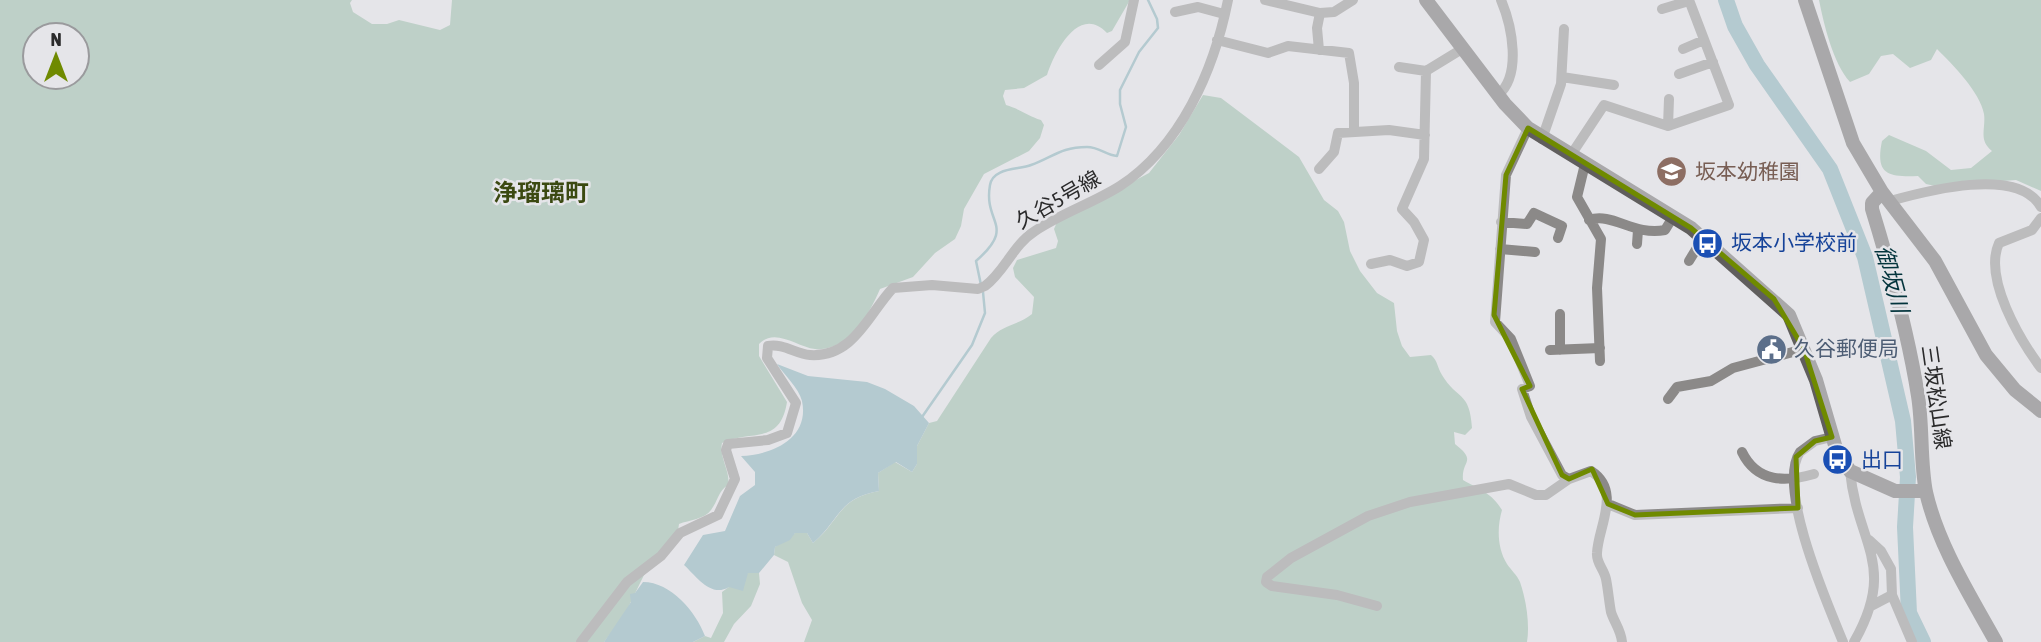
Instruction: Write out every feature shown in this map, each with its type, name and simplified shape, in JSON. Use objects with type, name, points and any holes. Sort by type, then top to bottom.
[{"type":"main road","points":[[1426,0],[1462,49],[1528,128],[1703,238],[1789,315],[1804,349],[1837,452],[1850,471],[1895,491],[1924,491]]},
{"type":"main road","points":[[1805,0],[1853,143],[1886,197],[1935,261],[1986,355],[2006,380],[2041,411]]},
{"type":"main road","name":"三坂松山線","points":[[1886,197],[1872,203],[1872,209],[1891,269],[1919,400],[1924,491],[1939,531],[1996,642]]},
{"type":"street","points":[[1099,65],[1125,42],[1134,0]]},
{"type":"street","name":"久谷5号線","points":[[581,642],[627,582],[661,555],[680,533],[718,515],[735,479],[726,450],[729,444],[768,440],[787,433],[796,403],[767,358],[768,346],[782,346],[813,355],[835,350],[865,327],[893,288],[932,285],[981,287],[1035,231],[1118,187],[1143,170],[1160,153],[1188,111],[1202,82],[1228,0]]},
{"type":"street","points":[[1265,0],[1320,13],[1334,12],[1353,0]]},
{"type":"street","points":[[1498,94],[1508,87],[1511,78],[1509,29],[1501,0]]},
{"type":"street","points":[[1571,155],[1604,105],[1668,126],[1729,105],[1689,0],[1662,9]]},
{"type":"street","points":[[1175,12],[1198,7],[1224,14]]},
{"type":"street","points":[[1320,13],[1317,28],[1320,50]]},
{"type":"street","points":[[1542,139],[1562,77],[1564,29]]},
{"type":"street","points":[[1217,40],[1268,53],[1288,46],[1349,53],[1354,83],[1354,132]]},
{"type":"street","points":[[1683,49],[1704,40]]},
{"type":"street","points":[[1399,66],[1426,71],[1462,49]]},
{"type":"street","points":[[1679,75],[1713,62]]},
{"type":"street","points":[[1371,264],[1390,260],[1407,266],[1419,262],[1424,240],[1414,222],[1402,209],[1420,173],[1425,135],[1426,71]]},
{"type":"street","points":[[1562,77],[1614,85]]},
{"type":"street","points":[[1668,126],[1669,99]]},
{"type":"street","points":[[1528,128],[1506,175],[1495,322],[1511,340],[1530,386],[1522,389],[1531,410],[1531,417],[1562,475],[1569,480]]},
{"type":"street","points":[[1319,169],[1334,152],[1338,133],[1389,130],[1425,135]]},
{"type":"street","points":[[1584,164],[1577,197],[1601,243],[1597,288],[1600,361]]},
{"type":"street","points":[[1886,197],[1954,186],[1991,185],[2018,188],[2034,196],[2041,207]]},
{"type":"street","points":[[1501,222],[1527,224],[1534,212],[1562,226],[1558,238]]},
{"type":"street","points":[[1589,220],[1604,217],[1638,230],[1665,230],[1673,217]]},
{"type":"street","points":[[2041,219],[2032,230],[1998,243],[1994,257],[2005,309],[2020,338],[2041,368]]},
{"type":"street","points":[[1637,244],[1638,230]]},
{"type":"street","points":[[1689,261],[1703,238]]},
{"type":"street","points":[[1500,249],[1535,252]]},
{"type":"street","points":[[1560,314],[1555,350],[1600,348]]},
{"type":"street","points":[[1668,399],[1677,387],[1711,381],[1728,370],[1804,349]]},
{"type":"street","points":[[1832,437],[1815,441],[1800,452],[1793,480],[1806,547],[1843,642]]},
{"type":"street","points":[[1742,452],[1760,472],[1783,481],[1814,474]]},
{"type":"street","points":[[1377,606],[1337,595],[1272,586],[1266,582],[1266,577],[1291,558],[1367,516],[1410,502],[1509,484],[1536,495],[1546,495],[1587,471],[1596,474],[1606,492],[1608,504],[1597,556],[1622,642]]},
{"type":"street","points":[[1850,471],[1852,490],[1869,540],[1875,577],[1871,606],[1854,642]]},
{"type":"street","points":[[1608,504],[1635,515],[1798,508]]},
{"type":"street","points":[[1869,540],[1881,551],[1891,569],[1892,595],[1912,642]]},
{"type":"street","points":[[1871,606],[1892,595]]},
{"type":"highlighted area","points":[[1528,128],[1691,228],[1774,299],[1804,349],[1832,437],[1815,441],[1796,457],[1798,508],[1635,515],[1608,504],[1592,469],[1569,479],[1562,475],[1522,389],[1530,386],[1494,315],[1506,175]]},
{"type":"green space","points":[[0,0],[352,0],[350,3],[353,12],[372,24],[387,24],[399,20],[440,30],[450,25],[452,0],[1130,0],[1112,31],[1107,33],[1097,25],[1078,27],[1062,44],[1047,75],[1024,88],[1005,90],[1003,96],[1006,105],[1041,120],[1044,125],[1040,138],[1029,151],[984,174],[964,209],[955,239],[935,253],[913,277],[880,289],[856,330],[838,345],[815,349],[772,337],[759,344],[759,356],[787,402],[783,416],[771,431],[722,443],[728,485],[708,513],[679,524],[676,545],[644,575],[625,614],[604,642],[0,642]]},
{"type":"green space","points":[[1819,0],[2041,0],[2041,191],[2016,180],[1935,186],[1926,184],[1918,176],[1899,176],[1886,172],[1880,161],[1880,152],[1882,141],[1889,135],[1926,151],[1951,170],[1971,168],[1992,151],[1985,143],[1984,114],[1981,106],[1965,79],[1937,49],[1931,60],[1910,68],[1893,54],[1881,56],[1869,74],[1850,82],[1834,54]]},
{"type":"green space","points":[[1203,95],[1221,98],[1299,157],[1324,200],[1338,211],[1344,222],[1350,251],[1360,271],[1377,293],[1394,303],[1397,331],[1402,346],[1410,357],[1431,355],[1448,383],[1466,402],[1472,428],[1465,435],[1454,432],[1455,444],[1467,458],[1463,480],[1489,495],[1502,510],[1499,523],[1500,544],[1504,558],[1519,579],[1522,589],[1528,620],[1527,642],[804,642],[812,620],[802,603],[788,562],[774,555],[775,547],[795,533],[807,533],[813,543],[847,505],[866,494],[879,491],[878,473],[895,462],[912,472],[917,464],[917,446],[929,423],[937,421],[991,338],[1000,330],[1032,314],[1034,297],[1015,277],[1013,268],[1017,260],[1056,248],[1058,241],[1054,229],[1057,222],[1149,173],[1179,135]]},
{"type":"green space","points":[[748,573],[759,573],[760,584],[751,606],[734,624],[724,642],[693,642],[705,636],[711,638],[723,613],[722,592]]},
{"type":"water","points":[[777,364],[808,376],[867,382],[914,406],[929,423],[917,446],[917,464],[912,472],[896,462],[878,473],[879,491],[866,494],[847,504],[813,543],[807,533],[795,533],[790,540],[775,547],[774,555],[759,573],[748,573],[743,591],[729,587],[716,590],[705,585],[684,565],[703,535],[725,531],[740,496],[755,485],[755,472],[741,456],[764,452],[786,442],[794,435],[803,414],[802,401],[795,386]]},
{"type":"water","points":[[643,582],[653,583],[673,593],[689,608],[705,636],[693,642],[604,642],[631,602],[630,594],[635,593]]},
{"type":"waterway","points":[[981,285],[976,261],[988,249],[997,231],[989,198],[990,185],[996,175],[1078,147],[1091,147],[1117,156],[1126,127],[1120,104],[1120,90],[1139,52],[1158,28],[1148,0]]},
{"type":"waterway","name":"御坂川","points":[[1726,0],[1735,26],[1757,65],[1830,169],[1865,257],[1903,421],[1908,477],[1905,527],[1909,613],[1923,642]]},
{"type":"waterway","points":[[922,417],[972,345],[985,313],[983,292]]},
{"type":"place","name":"坂本幼稚園","points":[[1672,172]]},
{"type":"place","name":"坂本小学校前","points":[[1708,243]]},
{"type":"place","name":"久谷郵便局","points":[[1771,349]]},
{"type":"place","name":"出口","points":[[1838,460]]},
{"type":"district","name":"浄瑠璃町","points":[[541,193]]}]
